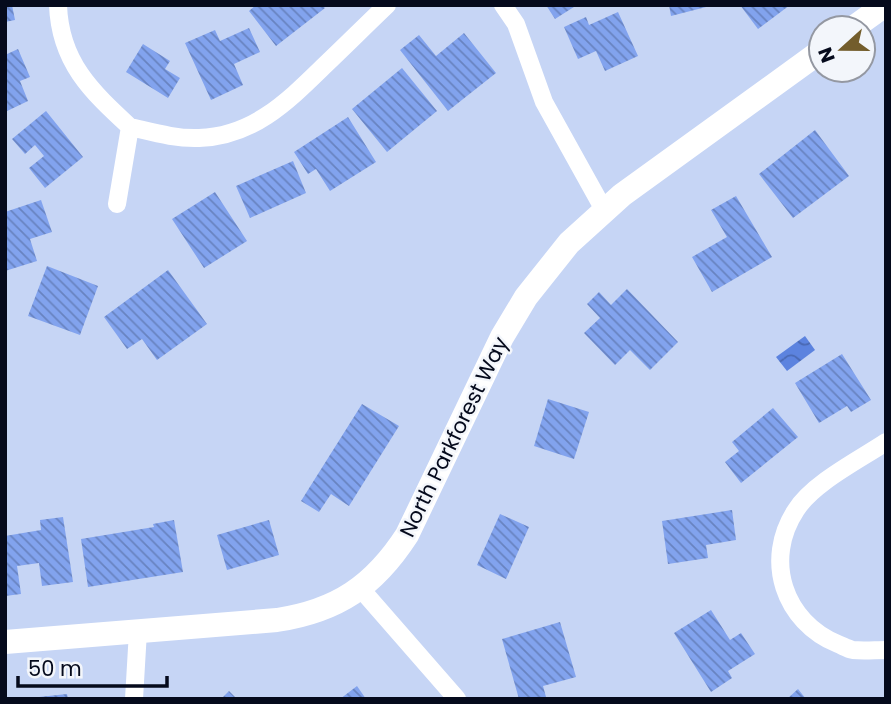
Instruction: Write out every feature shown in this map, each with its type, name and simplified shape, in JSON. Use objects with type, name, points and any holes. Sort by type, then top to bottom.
[{"type":"street","points":[[58,5],[64,42],[78,74],[92,92],[130,127],[175,137],[198,138],[222,135],[266,118],[285,104],[387,5]]},
{"type":"street","points":[[503,5],[516,24],[544,102],[604,210]]},
{"type":"street","name":"North Parkforest Way","points":[[5,642],[299,617],[321,610],[361,589],[386,564],[407,535],[502,337],[526,297],[569,243],[604,210],[807,61]]},
{"type":"street","points":[[117,204],[130,127]]},
{"type":"street","points":[[886,442],[817,488],[796,509],[783,537],[780,567],[786,596],[802,621],[821,637],[853,650],[886,650]]},
{"type":"street","points":[[361,589],[457,699]]},
{"type":"street","points":[[134,699],[138,631]]},
{"type":"water","points":[[805,336],[815,350],[787,371],[776,357]]},
{"type":"building","points":[[5,5],[12,5],[15,20],[5,22]]},
{"type":"building","points":[[256,5],[322,5],[325,8],[276,46],[249,11]]},
{"type":"building","points":[[546,5],[577,5],[555,19]]},
{"type":"building","points":[[669,5],[710,5],[710,6],[671,16]]},
{"type":"building","points":[[740,5],[790,5],[758,29]]},
{"type":"building","points":[[618,12],[638,56],[605,71],[596,51],[578,59],[564,27],[586,17],[589,25]]},
{"type":"building","points":[[249,28],[260,52],[234,64],[243,85],[211,100],[185,43],[215,30],[220,41]]},
{"type":"building","points":[[464,33],[496,73],[448,111],[400,50],[419,35],[436,56]]},
{"type":"building","points":[[143,44],[170,61],[165,69],[180,78],[168,98],[126,72]]},
{"type":"building","points":[[18,49],[30,77],[20,81],[28,101],[5,112],[5,55]]},
{"type":"building","points":[[402,68],[437,111],[387,152],[352,109]]},
{"type":"building","points":[[46,111],[83,157],[45,188],[29,168],[44,156],[35,145],[25,154],[12,139]]},
{"type":"building","points":[[348,117],[376,162],[330,191],[316,169],[308,174],[294,152]]},
{"type":"building","points":[[815,130],[849,176],[793,218],[759,174]]},
{"type":"building","points":[[293,161],[306,193],[250,218],[236,186]]},
{"type":"building","points":[[215,192],[247,241],[204,268],[172,219]]},
{"type":"building","points":[[736,196],[772,257],[712,292],[692,257],[727,237],[711,210]]},
{"type":"building","points":[[41,200],[52,232],[30,239],[37,261],[5,271],[5,212]]},
{"type":"building","points":[[47,266],[98,286],[80,335],[28,316]]},
{"type":"building","points":[[168,270],[207,324],[157,360],[142,339],[127,349],[104,317]]},
{"type":"building","points":[[627,289],[678,342],[650,370],[630,350],[615,365],[584,333],[600,318],[587,304],[599,292],[611,305]]},
{"type":"building","points":[[842,354],[871,400],[851,412],[847,406],[819,423],[795,383]]},
{"type":"building","points":[[548,399],[589,412],[574,459],[534,446]]},
{"type":"building","points":[[362,404],[399,426],[349,506],[331,494],[319,512],[301,501]]},
{"type":"building","points":[[773,408],[798,437],[741,483],[725,462],[739,451],[732,442]]},
{"type":"building","points":[[732,510],[736,540],[706,545],[708,558],[668,564],[662,521]]},
{"type":"building","points":[[500,514],[529,527],[506,579],[477,565]]},
{"type":"building","points":[[63,517],[73,582],[42,586],[39,563],[17,566],[21,594],[5,596],[5,536],[41,530],[40,520]]},
{"type":"building","points":[[174,520],[183,572],[88,587],[81,539],[154,527],[153,524]]},
{"type":"building","points":[[269,520],[279,555],[227,570],[217,535]]},
{"type":"building","points":[[711,610],[730,640],[741,633],[755,654],[728,671],[732,678],[711,692],[674,633]]},
{"type":"building","points":[[560,622],[576,677],[543,686],[546,697],[519,699],[502,639]]},
{"type":"building","points":[[357,686],[366,699],[340,699]]},
{"type":"building","points":[[798,689],[806,699],[787,699]]},
{"type":"building","points":[[229,691],[237,699],[221,699]]},
{"type":"building","points":[[67,694],[68,699],[39,699],[39,697]]}]
